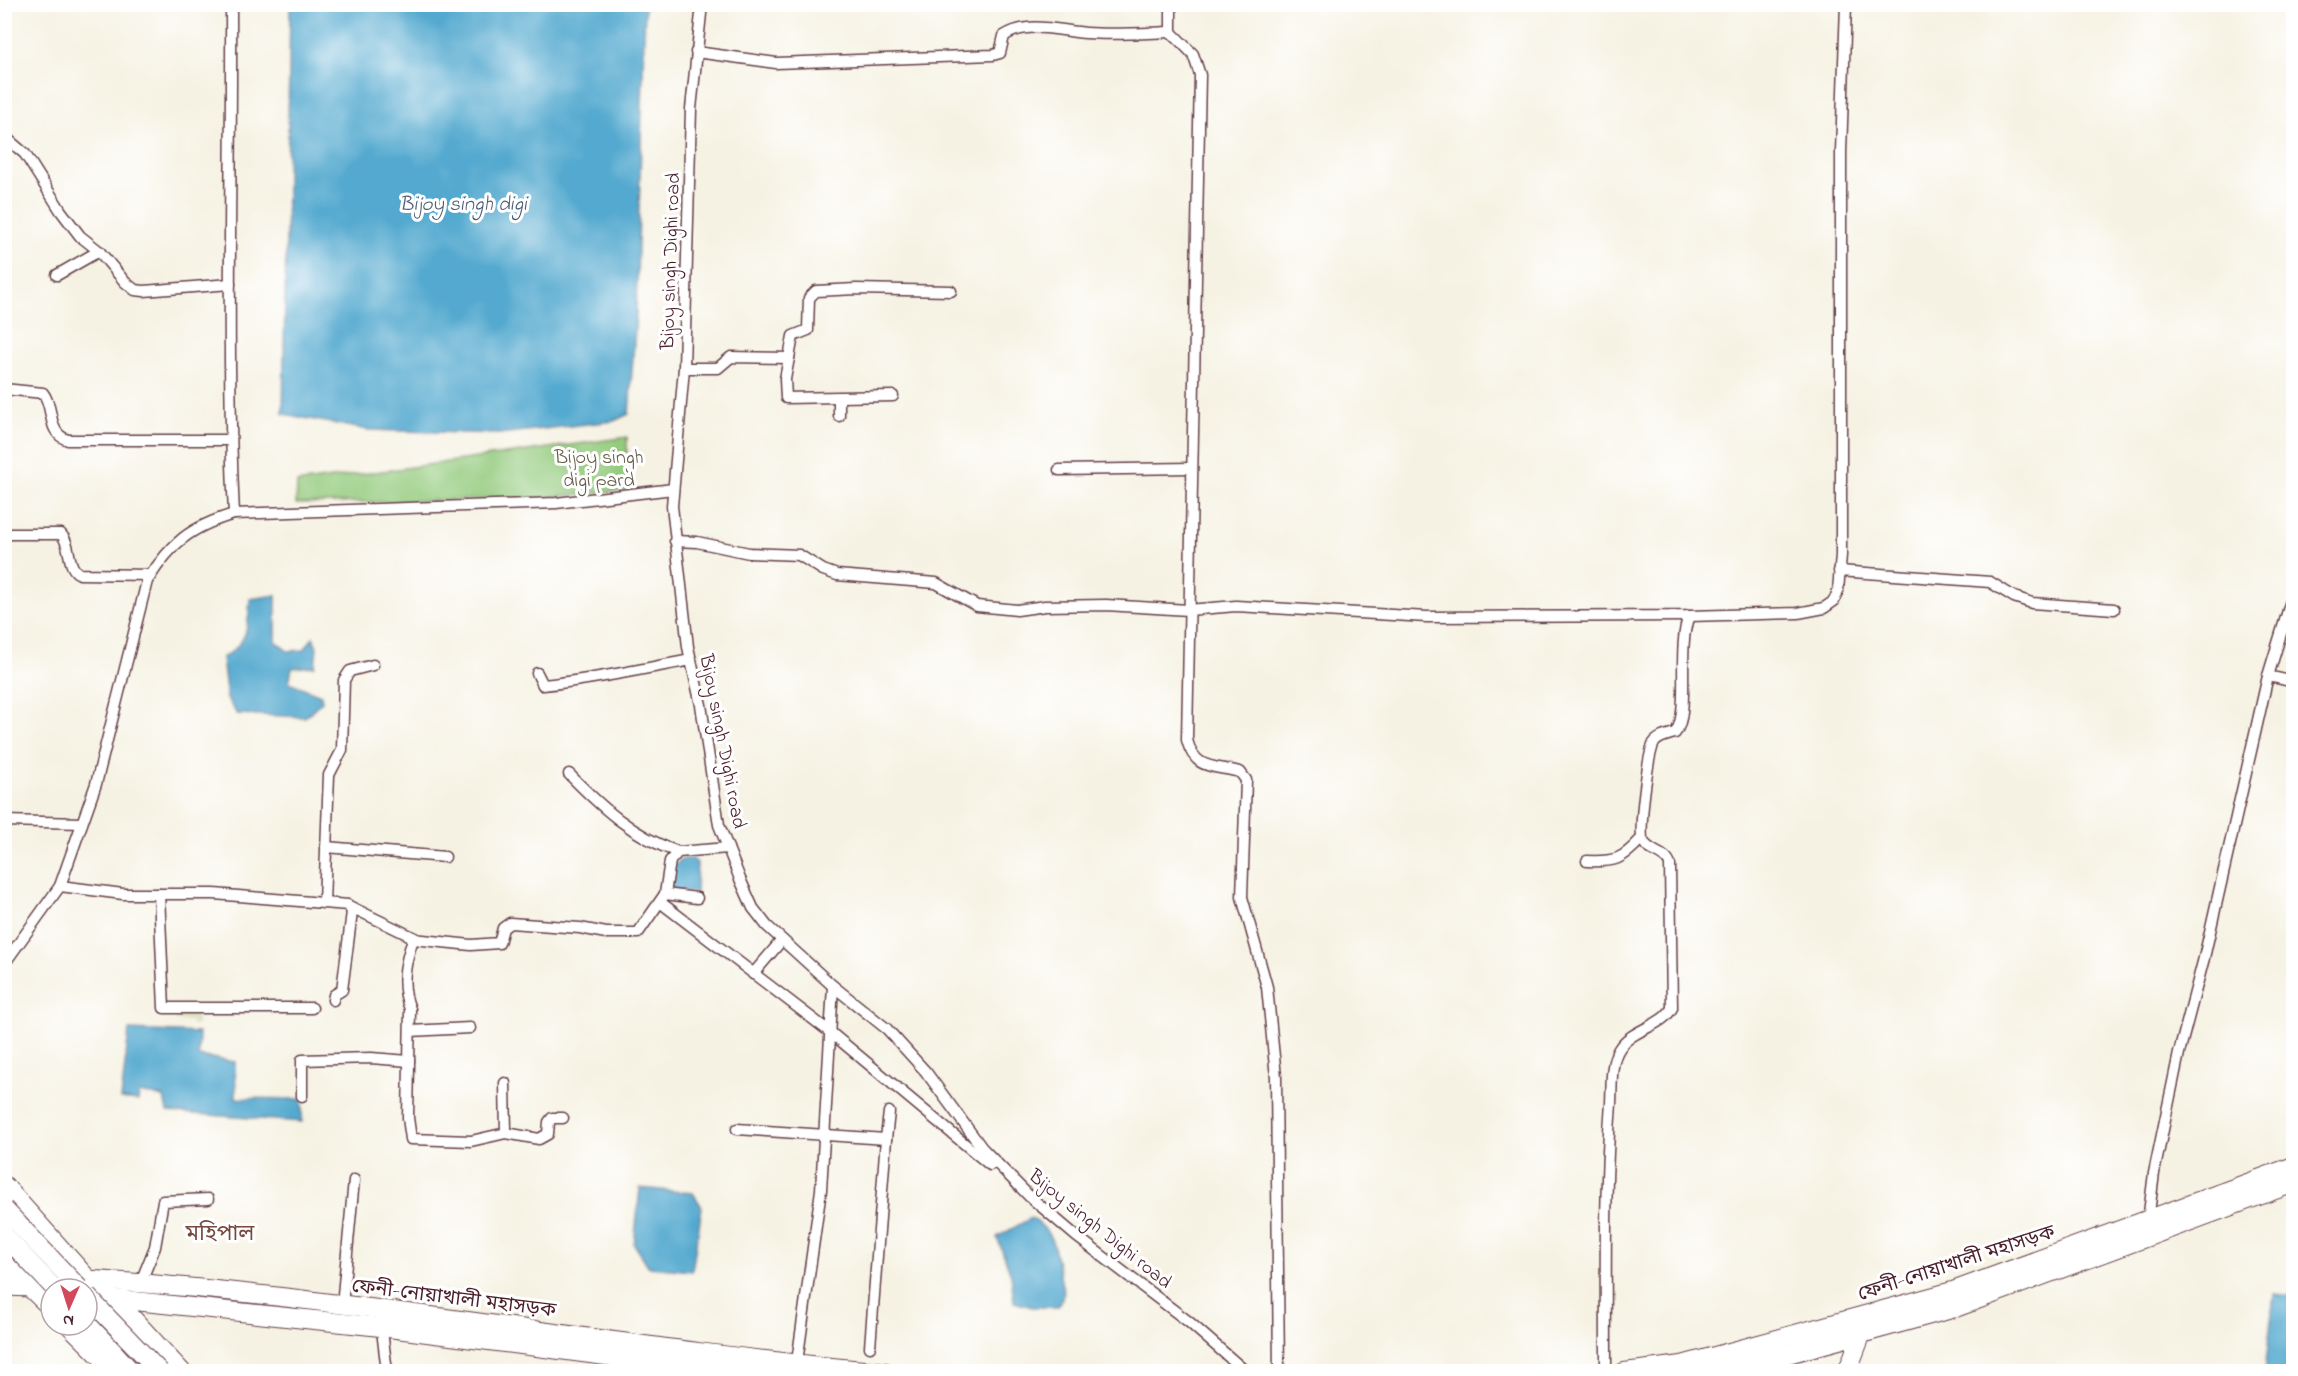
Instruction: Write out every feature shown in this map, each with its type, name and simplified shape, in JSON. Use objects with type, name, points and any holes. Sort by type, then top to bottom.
[{"type":"highway","name":"ফেনী-নোয়াখালী মহাসড়ক","points":[[1624,1371],[1682,1365],[1953,1291],[2294,1166]]},
{"type":"highway","name":"ফেনী-নোয়াখালী মহাসড়ক","points":[[1723,1371],[1955,1308],[2294,1183]]},
{"type":"highway","points":[[4,1185],[75,1277]]},
{"type":"highway","points":[[4,1209],[72,1277]]},
{"type":"highway","points":[[4,1235],[44,1277]]},
{"type":"highway","name":"ফেনী-নোয়াখালী মহাসড়ক","points":[[7,1276],[39,1282]]},
{"type":"highway","points":[[7,1276],[32,1289],[39,1296]]},
{"type":"highway","name":"ফেনী-নোয়াখালী মহাসড়ক","points":[[99,1288],[140,1284],[342,1305],[381,1319],[729,1371]]},
{"type":"highway","points":[[32,1289],[39,1290]]},
{"type":"highway","points":[[99,1295],[110,1299],[126,1311],[182,1371]]},
{"type":"highway","name":"ফেনী-নোয়াখালী মহাসড়ক","points":[[110,1299],[381,1319],[886,1371]]},
{"type":"highway","points":[[99,1305],[160,1371]]},
{"type":"highway","points":[[1847,1371],[1860,1335],[1872,1314]]},
{"type":"highway","points":[[99,1336],[132,1371]]},
{"type":"highway","points":[[81,1337],[116,1371]]},
{"type":"street","points":[[231,4],[230,440],[234,514]]},
{"type":"street","name":"Bijoy singh Dighi road","points":[[702,4],[691,109],[684,368],[673,489],[675,541],[691,660],[701,705],[720,825],[728,848],[753,908],[766,926],[833,986],[887,1029],[926,1072],[982,1148],[1030,1197],[1189,1322],[1246,1371]]},
{"type":"street","points":[[1171,4],[1171,32],[1193,54],[1200,75],[1187,740],[1191,755],[1203,764],[1240,772],[1247,789],[1242,897],[1267,987],[1276,1077],[1279,1371]]},
{"type":"street","points":[[675,541],[697,542],[749,553],[800,555],[823,570],[837,574],[936,582],[977,606],[1017,610],[1106,605],[1188,610],[1236,606],[1427,617],[1689,616],[1798,612],[1824,608],[1834,601],[1839,571],[1843,447],[1841,152],[1846,4]]},
{"type":"street","points":[[696,52],[776,63],[993,55],[1000,53],[1004,36],[1011,31],[1048,27],[1085,33],[1171,32]]},
{"type":"street","points":[[7,142],[26,154],[71,225],[135,290],[230,284]]},
{"type":"street","points":[[57,274],[99,251]]},
{"type":"street","points":[[893,396],[786,398],[785,379],[793,336],[808,330],[809,298],[816,291],[856,289],[951,291]]},
{"type":"street","points":[[684,368],[718,368],[730,357],[789,358]]},
{"type":"street","points":[[4,389],[43,393],[47,398],[53,426],[61,438],[68,440],[230,440]]},
{"type":"street","points":[[839,398],[839,416]]},
{"type":"street","points":[[1059,470],[1191,468]]},
{"type":"street","points":[[4,964],[60,886],[96,784],[151,575],[180,537],[211,521],[234,514],[556,503],[673,489]]},
{"type":"street","points":[[4,534],[61,534],[67,540],[73,567],[80,574],[151,575]]},
{"type":"street","points":[[1839,571],[1990,582],[2014,597],[2032,603],[2114,609]]},
{"type":"street","points":[[2148,1221],[2154,1173],[2179,1053],[2204,958],[2268,676],[2294,591]]},
{"type":"street","points":[[1587,861],[1616,860],[1641,839],[1653,747],[1661,737],[1675,733],[1683,718],[1681,672],[1685,625],[1689,616]]},
{"type":"street","points":[[537,673],[543,685],[586,677],[605,677],[691,660]]},
{"type":"street","points":[[324,903],[329,775],[342,750],[344,680],[350,671],[373,665]]},
{"type":"street","points":[[2268,676],[2294,682]]},
{"type":"street","points":[[569,774],[592,798],[632,831],[678,852],[728,848]]},
{"type":"street","points":[[4,821],[82,823]]},
{"type":"street","points":[[1606,1371],[1606,1164],[1614,1061],[1618,1050],[1634,1034],[1669,1014],[1673,999],[1670,865],[1665,857],[1650,849],[1641,839]]},
{"type":"street","points":[[326,848],[445,857]]},
{"type":"street","points":[[60,886],[123,894],[214,894],[324,903],[351,907],[415,938],[471,945],[499,943],[503,928],[510,923],[580,928],[606,933],[638,933],[663,898],[670,861],[678,852]]},
{"type":"street","points":[[159,894],[162,1005],[164,1008],[312,1008]]},
{"type":"street","points":[[663,898],[697,898]]},
{"type":"street","points":[[663,898],[753,974],[830,1032],[948,1133],[984,1159],[1002,1177]]},
{"type":"street","points":[[333,1000],[334,995],[342,990],[351,907]]},
{"type":"street","points":[[415,938],[407,952],[404,994],[410,1009],[408,1118],[411,1138],[471,1141],[506,1133],[539,1139],[548,1134],[549,1122],[552,1118],[563,1118]]},
{"type":"street","points":[[753,974],[782,940]]},
{"type":"street","points":[[797,1362],[821,1190],[822,1134],[833,986]]},
{"type":"street","points":[[410,1031],[470,1028]]},
{"type":"street","points":[[302,1096],[302,1060],[371,1058],[409,1061]]},
{"type":"street","points":[[505,1083],[506,1133]]},
{"type":"street","points":[[870,1347],[889,1112]]},
{"type":"street","points":[[737,1129],[886,1139]]},
{"type":"street","points":[[342,1305],[354,1180]]},
{"type":"street","points":[[140,1284],[155,1247],[163,1201],[208,1199]]},
{"type":"street","points":[[381,1319],[387,1371]]},
{"type":"shaded area","points":[[175,1010],[197,1010],[197,1025],[192,1025],[191,1021],[175,1021]]},
{"type":"green space","name":"Bijoy singh digi pard","points":[[627,437],[627,490],[538,498],[296,504],[297,483]]},
{"type":"water","name":"Bijoy singh digi","points":[[290,5],[645,5],[636,314],[629,414],[614,421],[499,434],[368,430],[283,414]]},
{"type":"water","points":[[276,595],[276,642],[288,651],[304,650],[313,637],[317,647],[315,666],[292,668],[289,682],[321,695],[322,701],[305,717],[237,714],[227,699],[222,658],[231,653],[242,641],[247,626],[250,599]]},
{"type":"water","points":[[681,859],[693,859],[697,863],[696,893],[669,890],[673,868]]},
{"type":"water","points":[[129,1030],[199,1033],[198,1056],[235,1062],[236,1098],[302,1099],[302,1122],[167,1112],[164,1097],[139,1093],[138,1101],[121,1099]]},
{"type":"water","points":[[640,1188],[693,1193],[702,1207],[692,1271],[649,1267],[634,1244]]},
{"type":"water","points":[[1031,1218],[1047,1232],[1055,1250],[1064,1293],[1058,1307],[1032,1307],[1014,1302],[1011,1275],[997,1237]]},
{"type":"water","points":[[2274,1294],[2293,1296],[2293,1371],[2265,1371]]},
{"type":"district","name":"মহিপাল","points":[[220,1232]]}]
